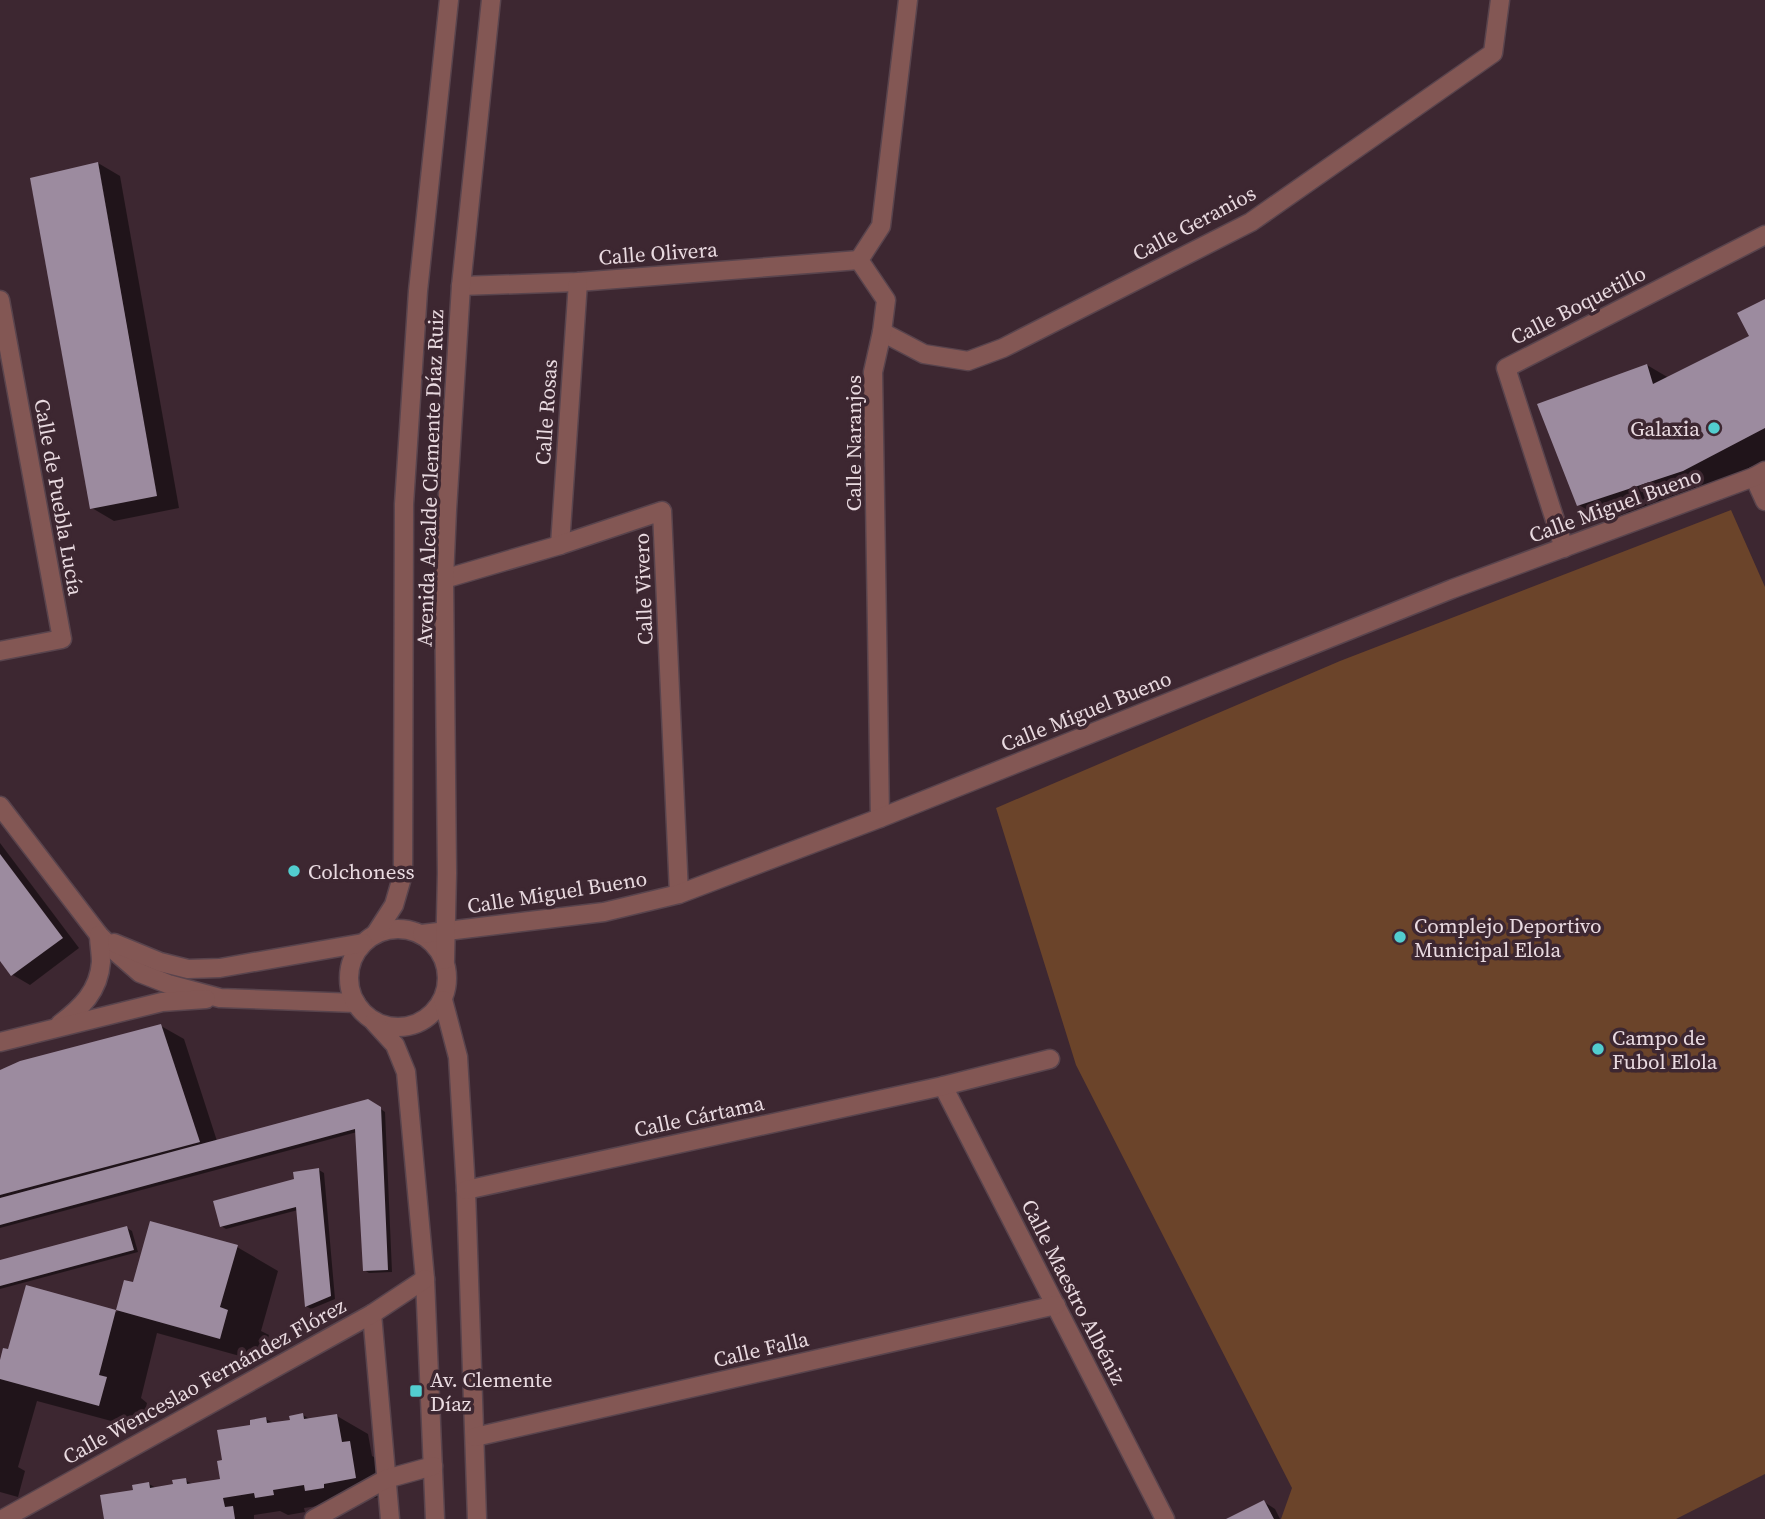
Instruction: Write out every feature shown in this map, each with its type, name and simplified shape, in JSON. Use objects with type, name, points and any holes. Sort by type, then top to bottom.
[{"type":"street","name":"Avenida Alcalde Clemente Díaz Ruiz","points":[[370,938],[394,905],[403,874],[404,504],[418,291],[449,0]]},
{"type":"street","name":"Avenida Alcalde Clemente Díaz Ruiz","points":[[444,960],[447,873],[444,579],[461,286],[491,0]]},
{"type":"street","points":[[859,260],[881,226],[908,0]]},
{"type":"street","name":"Calle Geranios","points":[[882,332],[924,354],[968,361],[1003,348],[1251,222],[1493,53],[1500,0]]},
{"type":"street","name":"Calle Boquetillo","points":[[1564,548],[1506,368],[1765,235]]},
{"type":"street","name":"Calle Olivera","points":[[461,286],[578,282],[859,260]]},
{"type":"street","name":"Calle Naranjos","points":[[859,260],[886,300],[873,372],[880,818]]},
{"type":"street","name":"Calle Rosas","points":[[560,545],[578,282]]},
{"type":"street","name":"Calle de Puebla Lucía","points":[[0,300],[62,639],[0,650]]},
{"type":"street","points":[[1761,475],[1765,501]]},
{"type":"street","name":"Calle Miguel Bueno","points":[[422,934],[604,912],[679,894],[880,818],[1452,589],[1761,475]]},
{"type":"street","name":"Calle Vivero","points":[[444,579],[662,511],[679,894]]},
{"type":"street","points":[[0,806],[99,935],[117,953],[140,972],[168,984],[220,998]]},
{"type":"street","points":[[99,935],[160,962],[188,969],[220,968],[370,938],[391,929],[407,929],[422,934],[433,942],[444,960],[448,984],[443,1000],[422,1022],[407,1027],[390,1027],[374,1022]]},
{"type":"street","points":[[56,1027],[88,1000],[101,962],[99,935]]},
{"type":"street","points":[[370,938],[354,956],[349,972],[349,988],[364,1014],[394,1045],[406,1072],[425,1279],[435,1519]]},
{"type":"street","points":[[0,1042],[162,1002],[220,998],[356,1003]]},
{"type":"street","points":[[443,1000],[458,1056],[466,1190],[477,1519]]},
{"type":"street","name":"Calle Cártama","points":[[466,1190],[943,1086],[1050,1059]]},
{"type":"street","name":"Calle Maestro Albéniz","points":[[943,1086],[1165,1519]]},
{"type":"street","name":"Calle Wenceslao Fernández Flórez","points":[[3,1519],[372,1314],[425,1279]]},
{"type":"street","name":"Calle Falla","points":[[475,1437],[1056,1305]]},
{"type":"street","points":[[372,1314],[390,1519]]},
{"type":"street","points":[[314,1519],[386,1479],[433,1466]]},
{"type":"shaded area","name":"Complejo Deportivo Municipal Elola","points":[[1731,510],[1765,587],[1765,1474],[1676,1519],[1281,1519],[1292,1488],[1076,1065],[996,808],[1340,661]]},
{"type":"building","points":[[98,162],[157,496],[90,509],[30,178]]},
{"type":"building","points":[[1765,299],[1765,428],[1683,471],[1577,506],[1537,404],[1647,364],[1653,384],[1749,336],[1737,313]]},
{"type":"building","points":[[0,854],[63,938],[11,976],[0,961]]},
{"type":"building","points":[[161,1024],[200,1142],[0,1195],[0,1070],[20,1061]]},
{"type":"building","points":[[368,1099],[381,1107],[388,1270],[363,1271],[355,1129],[0,1225],[0,1198]]},
{"type":"building","points":[[319,1168],[331,1296],[305,1307],[296,1207],[220,1227],[213,1201],[294,1179],[293,1172]]},
{"type":"building","points":[[150,1221],[238,1245],[220,1307],[228,1310],[220,1339],[116,1310],[124,1280],[133,1282]]},
{"type":"building","points":[[127,1226],[134,1250],[0,1286],[0,1260]]},
{"type":"building","points":[[26,1285],[116,1310],[99,1375],[107,1377],[99,1406],[0,1379],[3,1348],[8,1349]]},
{"type":"building","points":[[303,1413],[304,1419],[337,1414],[342,1442],[350,1441],[356,1478],[305,1491],[304,1485],[273,1490],[274,1495],[255,1498],[254,1493],[223,1498],[225,1507],[233,1506],[235,1519],[104,1519],[100,1495],[133,1490],[132,1485],[149,1482],[150,1488],[173,1484],[172,1480],[186,1478],[187,1484],[220,1479],[217,1461],[222,1460],[217,1430],[250,1425],[250,1420],[266,1417],[267,1423],[290,1420],[289,1416]]},
{"type":"building","points":[[1264,1500],[1274,1519],[1226,1519]]},
{"type":"place","name":"Galaxia","points":[[1714,428]]},
{"type":"place","name":"Colchoness","points":[[294,871]]},
{"type":"place","name":"Complejo Deportivo Municipal Elola","points":[[1400,937]]},
{"type":"place","name":"Campo de Fubol Elola","points":[[1598,1049]]},
{"type":"place","name":"Av. Clemente Díaz","points":[[416,1391]]}]
